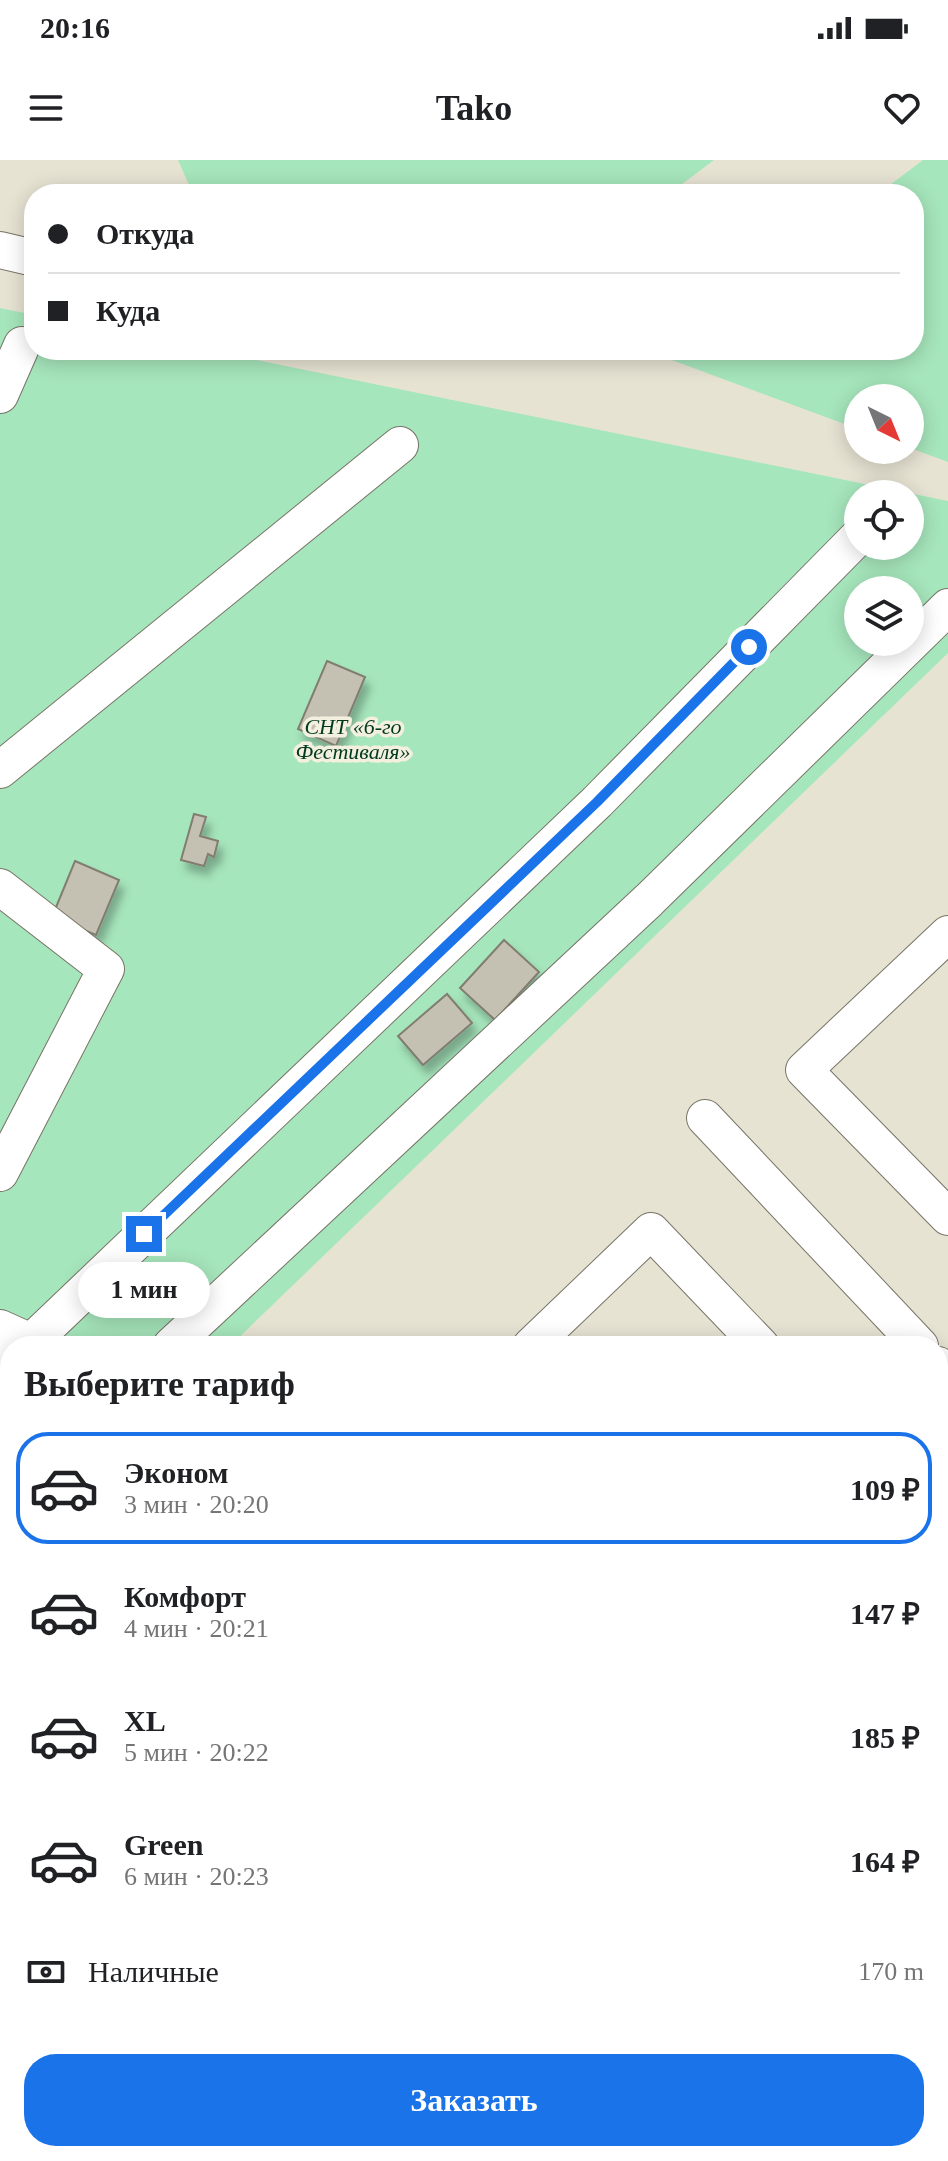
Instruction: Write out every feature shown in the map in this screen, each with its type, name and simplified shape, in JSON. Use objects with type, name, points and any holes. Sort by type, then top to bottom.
[{"type":"lane","points":[[0,250],[24,256]]},
{"type":"lane","points":[[0,395],[22,345]]},
{"type":"lane","points":[[0,770],[400,445]]},
{"type":"lane","points":[[27,1336],[597,802],[844,551]]},
{"type":"lane","points":[[182,1336],[649,900],[948,607]]},
{"type":"lane","points":[[0,887],[106,969],[0,1173]]},
{"type":"lane","points":[[948,934],[804,1070],[948,1217]]},
{"type":"lane","points":[[705,1118],[911,1336]]},
{"type":"lane","points":[[541,1336],[651,1231],[751,1336]]},
{"type":"green space","points":[[178,160],[714,160],[682,184],[189,184]]},
{"type":"green space","points":[[923,160],[948,160],[948,462],[924,453],[924,384],[844,384],[844,424],[672,360],[924,360],[924,184],[891,184]]},
{"type":"green space","name":"СНТ «6-го Фестиваля»","points":[[0,308],[24,313],[24,360],[256,360],[845,480],[844,560],[924,560],[924,496],[948,501],[948,653],[240,1336],[0,1336]]},
{"type":"building","points":[[327,661],[365,677],[336,746],[298,729]]},
{"type":"building","points":[[194,814],[206,817],[200,836],[218,841],[214,857],[208,854],[204,866],[181,860]]},
{"type":"building","points":[[75,861],[119,880],[96,935],[52,917]]},
{"type":"building","points":[[504,940],[539,972],[495,1020],[460,988]]},
{"type":"building","points":[[447,994],[472,1023],[423,1065],[398,1036]]},
{"type":"route","points":[[144,1234],[597,802],[749,647]]}]
